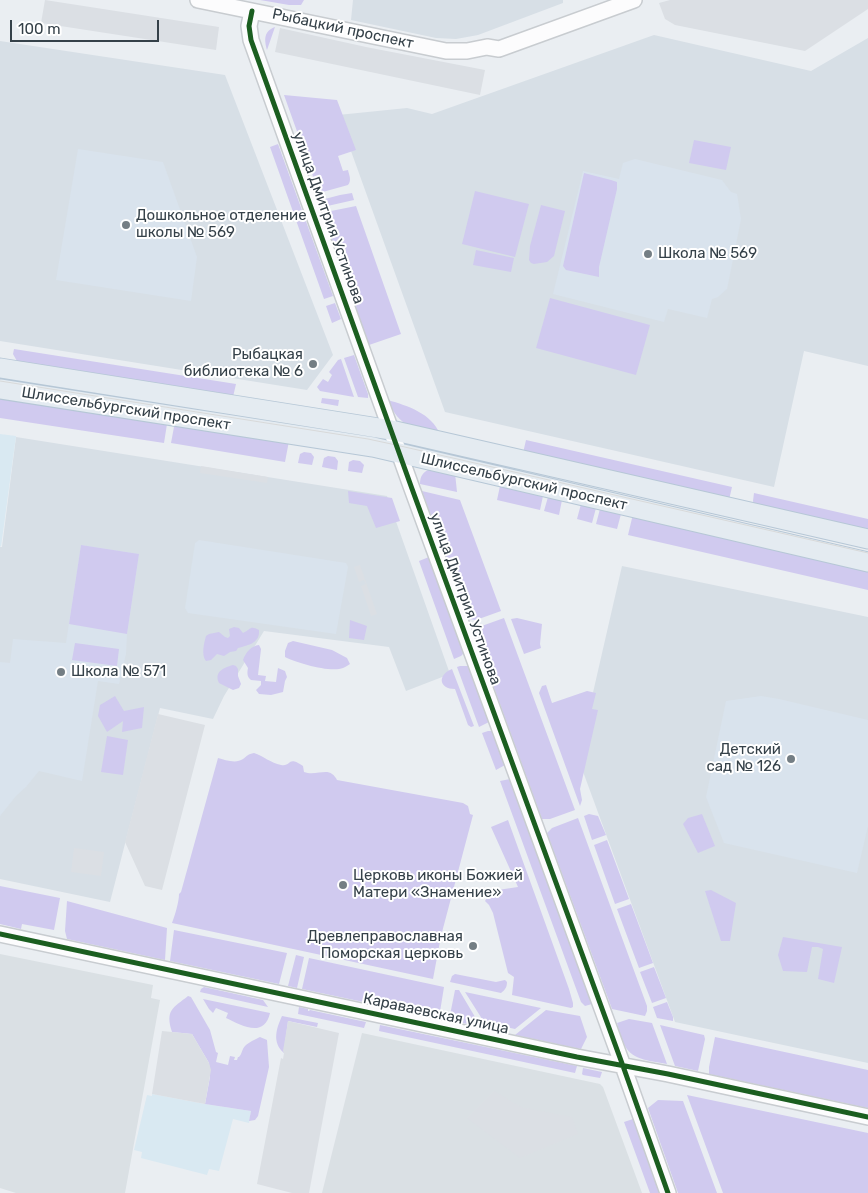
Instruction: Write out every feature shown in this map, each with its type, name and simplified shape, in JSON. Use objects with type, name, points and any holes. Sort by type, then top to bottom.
[{"type":"main road","name":"Шлиссельбургский проспект","points":[[0,368],[391,430],[868,540]]},
{"type":"main road","name":"Шлиссельбургский проспект","points":[[0,389],[373,447],[868,562]]},
{"type":"street","name":"Рыбацкий проспект","points":[[198,0],[446,51],[467,51],[487,47],[499,50],[605,0]]},
{"type":"street","name":"Рыбацкий проспект","points":[[562,21],[634,0]]},
{"type":"street","name":"улица Дмитрия Устинова","points":[[252,11],[249,26],[251,40],[668,1193]]},
{"type":"street","name":"Караваевская улица","points":[[0,934],[582,1058],[868,1116]]},
{"type":"shaded area","points":[[45,0],[219,27],[216,50],[41,23]]},
{"type":"shaded area","points":[[260,0],[304,0],[301,5],[289,5]]},
{"type":"shaded area","points":[[353,0],[563,0],[563,3],[478,35],[456,39],[436,38],[351,20]]},
{"type":"shaded area","points":[[670,0],[868,0],[868,9],[805,51],[675,25],[665,19],[659,3]]},
{"type":"shaded area","points":[[275,27],[267,50],[265,42],[267,33]]},
{"type":"shaded area","points":[[280,28],[485,70],[480,95],[275,52]]},
{"type":"shaded area","points":[[654,35],[811,71],[868,38],[868,366],[804,351],[774,487],[445,412],[338,115],[407,108],[432,114]]},
{"type":"shaded area","points":[[0,41],[225,75],[333,355],[307,390],[0,341]]},
{"type":"shaded area","points":[[284,95],[337,100],[356,150],[338,156],[343,171],[348,170],[350,179],[348,185],[319,193]]},
{"type":"shaded area","points":[[694,140],[731,147],[726,170],[689,163]]},
{"type":"shaded area","points":[[278,144],[333,296],[324,299],[270,147]]},
{"type":"shaded area","name":"Дошкольное отделение школы № 569","points":[[78,149],[163,162],[197,257],[191,301],[56,280]]},
{"type":"shaded area","name":"Школа № 569","points":[[635,159],[722,180],[731,192],[737,194],[741,219],[727,289],[718,297],[712,299],[707,318],[668,309],[664,322],[553,294],[583,171],[619,179],[623,163]]},
{"type":"shaded area","points":[[584,173],[617,182],[599,267],[599,277],[566,270],[563,266]]},
{"type":"shaded area","points":[[475,191],[529,204],[515,257],[462,244]]},
{"type":"shaded area","points":[[352,193],[354,200],[323,207],[321,200]]},
{"type":"shaded area","points":[[541,205],[565,211],[554,256],[547,262],[534,264],[529,260],[530,246]]},
{"type":"shaded area","points":[[356,206],[401,334],[369,345],[321,213]]},
{"type":"shaded area","points":[[476,250],[514,258],[511,272],[473,265]]},
{"type":"shaded area","points":[[550,298],[650,325],[636,375],[536,348]]},
{"type":"shaded area","points":[[335,303],[341,319],[332,323],[326,306]]},
{"type":"shaded area","points":[[14,349],[236,384],[233,397],[18,363],[13,354]]},
{"type":"shaded area","points":[[354,355],[368,398],[358,397],[344,358]]},
{"type":"shaded area","points":[[341,359],[354,397],[320,391],[317,387],[323,379],[328,382],[332,375],[329,372],[338,360]]},
{"type":"shaded area","points":[[0,396],[167,424],[164,443],[0,418]]},
{"type":"shaded area","points":[[322,398],[339,400],[338,406],[321,403]]},
{"type":"shaded area","points":[[388,400],[418,411],[431,421],[440,434],[408,425],[397,416]]},
{"type":"shaded area","points":[[177,423],[289,441],[285,462],[171,443],[174,427]]},
{"type":"shaded area","points":[[0,434],[16,436],[1,547],[0,546]]},
{"type":"shaded area","points":[[16,437],[387,496],[450,674],[406,691],[389,647],[264,631],[224,696],[213,719],[160,708],[110,902],[0,879],[0,547],[2,547]]},
{"type":"shaded area","points":[[526,440],[732,487],[729,500],[523,453]]},
{"type":"shaded area","points":[[304,452],[311,453],[314,457],[312,465],[298,463],[300,454]]},
{"type":"shaded area","points":[[328,456],[335,457],[338,461],[337,470],[322,467],[324,458]]},
{"type":"shaded area","points":[[353,460],[360,461],[364,465],[362,473],[348,471],[349,462]]},
{"type":"shaded area","points":[[201,466],[268,477],[267,483],[200,473]]},
{"type":"shaded area","points":[[430,469],[455,473],[457,492],[420,484],[422,475]]},
{"type":"shaded area","points":[[500,486],[543,496],[540,510],[497,500]]},
{"type":"shaded area","points":[[348,491],[392,498],[400,521],[376,528],[367,506],[349,503]]},
{"type":"shaded area","points":[[422,491],[460,500],[501,611],[476,620],[469,619]]},
{"type":"shaded area","points":[[754,493],[868,519],[868,531],[754,506]]},
{"type":"shaded area","points":[[548,497],[562,500],[559,515],[544,511]]},
{"type":"shaded area","points":[[581,504],[596,508],[592,523],[577,519]]},
{"type":"shaded area","points":[[600,509],[621,514],[617,529],[596,524]]},
{"type":"shaded area","points":[[633,514],[868,569],[868,590],[628,535]]},
{"type":"shaded area","points":[[199,540],[346,563],[348,567],[336,634],[188,613],[185,608],[195,543]]},
{"type":"shaded area","name":"Школа № 571","points":[[81,545],[139,554],[127,634],[126,654],[119,684],[98,681],[82,781],[39,771],[0,816],[0,662],[10,663],[13,639],[66,643]]},
{"type":"shaded area","points":[[81,545],[139,554],[127,634],[69,624]]},
{"type":"shaded area","points":[[429,557],[464,653],[454,659],[419,561]]},
{"type":"shaded area","points":[[360,565],[377,614],[371,616],[361,586],[366,584],[364,580],[359,582],[354,567]]},
{"type":"shaded area","points":[[622,566],[868,617],[868,1063],[675,1022],[578,758]]},
{"type":"shaded area","points":[[504,618],[575,810],[550,819],[542,819],[474,633],[479,627]]},
{"type":"shaded area","points":[[517,618],[542,624],[541,648],[524,654],[511,619]]},
{"type":"shaded area","points":[[350,620],[367,626],[364,640],[349,638]]},
{"type":"shaded area","points":[[239,628],[243,633],[251,628],[259,630],[258,638],[253,643],[238,648],[236,651],[224,656],[217,654],[211,660],[206,661],[203,652],[206,636],[219,632],[228,638],[230,636],[229,629]]},
{"type":"shaded area","points":[[293,641],[332,650],[347,658],[350,664],[343,668],[331,669],[314,667],[285,657],[288,643]]},
{"type":"shaded area","points":[[75,643],[119,649],[117,666],[72,660]]},
{"type":"shaded area","points":[[259,645],[261,649],[258,675],[266,676],[265,681],[276,682],[278,668],[285,671],[287,677],[283,692],[271,695],[259,694],[256,690],[261,685],[261,681],[249,678],[248,668],[243,660],[249,650]]},
{"type":"shaded area","points":[[233,665],[238,669],[241,684],[239,688],[233,690],[219,683],[218,676],[220,671]]},
{"type":"shaded area","points":[[469,666],[489,722],[479,727],[457,667]]},
{"type":"shaded area","points":[[452,669],[474,726],[468,725],[455,689],[446,687],[443,684],[442,678]]},
{"type":"shaded area","points":[[546,685],[552,703],[587,691],[596,693],[592,709],[598,710],[580,789],[582,800],[580,806],[539,693],[542,686]]},
{"type":"shaded area","points":[[115,696],[124,711],[144,707],[142,728],[122,732],[123,721],[107,732],[98,716],[100,705]]},
{"type":"shaded area","name":"Детский сад № 126","points":[[761,696],[868,720],[868,826],[857,873],[724,843],[706,797],[726,701]]},
{"type":"shaded area","points":[[158,714],[205,725],[162,890],[145,886],[125,842]]},
{"type":"shaded area","points":[[493,731],[505,765],[496,770],[482,733]]},
{"type":"shaded area","points":[[107,736],[128,740],[123,775],[101,772]]},
{"type":"shaded area","points":[[254,753],[281,765],[294,761],[303,766],[304,772],[308,773],[327,772],[337,780],[463,803],[468,806],[470,814],[473,815],[441,936],[433,979],[172,923],[218,758],[237,761]]},
{"type":"shaded area","points":[[510,779],[592,1004],[585,1006],[581,1002],[500,781]]},
{"type":"shaded area","points":[[589,814],[598,816],[606,835],[592,840],[584,816]]},
{"type":"shaded area","points":[[702,814],[715,846],[698,853],[683,824],[688,818]]},
{"type":"shaded area","points":[[578,818],[647,1006],[645,1016],[612,1009],[547,833],[552,828]]},
{"type":"shaded area","points":[[508,820],[569,989],[573,1003],[571,1008],[512,995],[514,977],[508,973],[493,913],[485,901],[491,891],[518,887],[491,827]]},
{"type":"shaded area","points":[[607,840],[629,899],[615,904],[594,845]]},
{"type":"shaded area","points":[[74,848],[104,852],[101,876],[71,872]]},
{"type":"shaded area","points":[[0,886],[60,898],[54,930],[22,924],[21,929],[0,924]]},
{"type":"shaded area","points":[[711,890],[736,903],[730,941],[721,941],[705,891]]},
{"type":"shaded area","points":[[67,901],[167,928],[165,960],[67,939],[65,931]]},
{"type":"shaded area","points":[[631,904],[653,963],[639,968],[617,909]]},
{"type":"shaded area","points":[[174,930],[287,953],[279,984],[170,961]]},
{"type":"shaded area","points":[[783,937],[842,947],[834,983],[818,979],[823,949],[818,947],[812,947],[807,972],[783,971],[778,955]]},
{"type":"shaded area","points":[[0,954],[153,985],[151,998],[160,1000],[125,1193],[16,1193],[0,1188]]},
{"type":"shaded area","points":[[296,955],[304,957],[297,988],[288,986]]},
{"type":"shaded area","points":[[309,958],[444,987],[439,1018],[302,989]]},
{"type":"shaded area","points":[[654,967],[666,998],[652,1003],[640,972]]},
{"type":"shaded area","points":[[455,974],[496,982],[505,980],[507,985],[501,993],[450,982]]},
{"type":"shaded area","points":[[204,987],[263,1000],[268,1007],[200,992]]},
{"type":"shaded area","points":[[455,990],[459,990],[481,1027],[449,1020]]},
{"type":"shaded area","points":[[465,992],[541,1008],[515,1029],[484,1022]]},
{"type":"shaded area","points":[[188,996],[191,997],[210,1030],[216,1052],[218,1053],[216,1062],[228,1065],[230,1056],[235,1057],[234,1060],[237,1060],[248,1043],[260,1037],[267,1040],[269,1067],[258,1116],[255,1120],[249,1121],[251,1111],[205,1104],[210,1077],[209,1063],[192,1034],[172,1032],[169,1019],[174,1007]]},
{"type":"shaded area","points":[[203,999],[270,1013],[263,1026],[251,1028],[226,1018],[228,1013],[216,1008],[213,1013]]},
{"type":"shaded area","points":[[667,1002],[673,1021],[657,1018],[653,1007]]},
{"type":"shaded area","points":[[299,1007],[308,1009],[308,1011],[366,1022],[364,1028],[298,1014]]},
{"type":"shaded area","points":[[546,1010],[580,1016],[587,1037],[581,1049],[515,1035]]},
{"type":"shaded area","points":[[282,1016],[318,1023],[317,1027],[288,1021],[284,1053],[278,1045],[276,1036]]},
{"type":"shaded area","points":[[629,1019],[652,1023],[667,1064],[644,1060],[629,1051],[622,1040],[617,1023]]},
{"type":"shaded area","points":[[288,1021],[339,1033],[309,1193],[292,1193],[257,1184],[281,1058],[283,1059]]},
{"type":"shaded area","points":[[380,1025],[577,1066],[575,1073],[379,1031]]},
{"type":"shaded area","points":[[660,1025],[704,1035],[705,1039],[698,1071],[675,1066]]},
{"type":"shaded area","points":[[162,1031],[192,1034],[211,1070],[205,1104],[152,1094]]},
{"type":"shaded area","points":[[362,1033],[600,1084],[603,1087],[642,1193],[322,1193]]},
{"type":"shaded area","points":[[715,1037],[868,1070],[868,1108],[709,1074]]},
{"type":"shaded area","points":[[583,1068],[602,1072],[600,1078],[583,1075]]},
{"type":"shaded area","points":[[494,1091],[521,1107],[572,1117],[578,1134],[520,1158],[467,1118]]},
{"type":"shaded area","points":[[152,1094],[251,1111],[249,1123],[233,1119],[219,1171],[209,1169],[207,1175],[141,1158],[142,1152],[134,1150],[147,1095],[152,1096]]},
{"type":"shaded area","points":[[687,1095],[868,1133],[868,1193],[723,1193]]},
{"type":"shaded area","points":[[658,1100],[683,1101],[717,1193],[678,1193],[648,1108]]},
{"type":"shaded area","points":[[633,1119],[659,1193],[650,1193],[624,1122]]},
{"type":"tram line","points":[[0,381],[368,439],[868,553]]},
{"type":"cycle path","points":[[252,11],[249,26],[251,40],[668,1193]]},
{"type":"cycle path","points":[[0,934],[868,1117]]},
{"type":"place","name":"Дошкольное отделение школы № 569","points":[[126,225]]},
{"type":"place","name":"Школа № 569","points":[[648,254]]},
{"type":"place","name":"Рыбацкая библиотека № 6","points":[[313,364]]},
{"type":"place","name":"Школа № 571","points":[[61,672]]},
{"type":"place","name":"Детский сад № 126","points":[[791,759]]},
{"type":"place","name":"Церковь иконы Божией Матери «Знамение»","points":[[343,885]]},
{"type":"place","name":"Древлеправославная Поморская церковь","points":[[473,946]]}]
